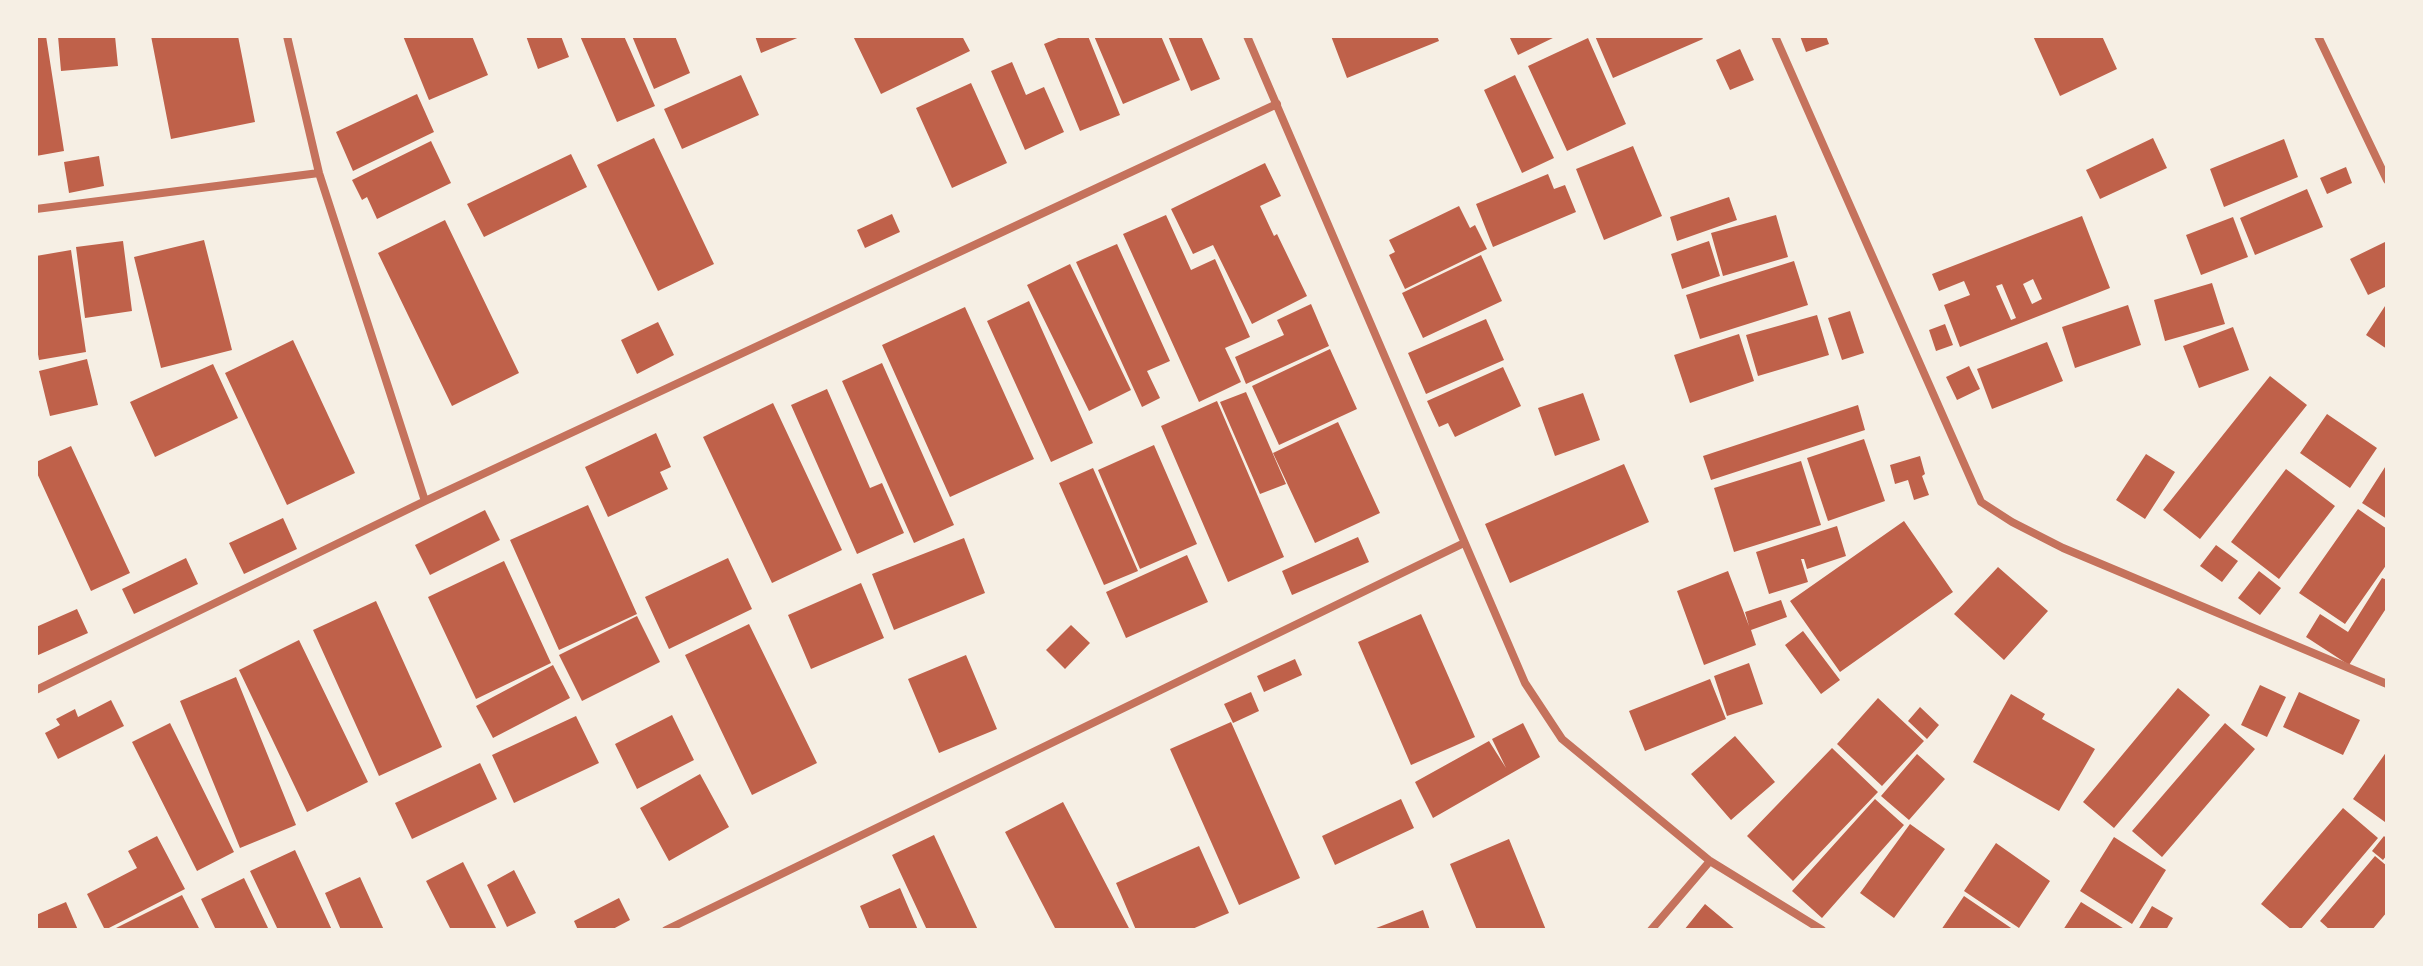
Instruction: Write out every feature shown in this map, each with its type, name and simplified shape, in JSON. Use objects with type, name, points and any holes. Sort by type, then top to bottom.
[{"type":"street","points":[[287,36],[319,173],[425,501]]},
{"type":"street","points":[[1247,36],[1525,683],[1562,739],[1710,861],[1822,930]]},
{"type":"street","points":[[1775,36],[1981,502],[2063,548],[2387,684]]},
{"type":"street","points":[[2318,36],[2387,180]]},
{"type":"street","points":[[36,690],[425,501],[1277,104]]},
{"type":"street","points":[[36,209],[319,173]]},
{"type":"street","points":[[666,930],[1464,543]]},
{"type":"street","points":[[1651,930],[1710,861]]},
{"type":"building","points":[[36,36],[46,36],[64,151],[36,156]]},
{"type":"building","points":[[58,36],[115,36],[118,66],[61,71]]},
{"type":"building","points":[[151,36],[238,36],[255,122],[171,139]]},
{"type":"building","points":[[403,36],[472,36],[488,75],[429,100]]},
{"type":"building","points":[[526,36],[561,36],[569,57],[538,69]]},
{"type":"building","points":[[580,36],[624,36],[655,106],[617,122]]},
{"type":"building","points":[[632,36],[675,36],[690,73],[654,89]]},
{"type":"building","points":[[755,36],[802,36],[761,53]]},
{"type":"building","points":[[853,36],[962,36],[970,51],[881,94]]},
{"type":"building","points":[[1063,36],[1088,36],[1120,115],[1080,131],[1044,44]]},
{"type":"building","points":[[1094,36],[1161,36],[1180,80],[1123,104]]},
{"type":"building","points":[[1168,36],[1201,36],[1220,79],[1191,91]]},
{"type":"building","points":[[1331,36],[1437,36],[1439,41],[1347,78]]},
{"type":"building","points":[[1509,36],[1557,36],[1518,55]]},
{"type":"building","points":[[1595,36],[1701,36],[1703,39],[1613,78]]},
{"type":"building","points":[[1800,36],[1826,36],[1829,44],[1806,52]]},
{"type":"building","points":[[2033,36],[2102,36],[2117,69],[2060,96]]},
{"type":"building","points":[[1588,38],[1626,124],[1567,151],[1528,66]]},
{"type":"building","points":[[1740,49],[1754,80],[1730,90],[1716,60]]},
{"type":"building","points":[[1012,62],[1026,95],[1044,87],[1064,132],[1025,150],[991,71]]},
{"type":"building","points":[[741,75],[759,115],[682,149],[664,109]]},
{"type":"building","points":[[1515,75],[1554,158],[1522,173],[1484,90]]},
{"type":"building","points":[[971,83],[1007,163],[952,188],[916,108]]},
{"type":"building","points":[[417,94],[434,132],[353,171],[336,132]]},
{"type":"building","points":[[654,138],[714,264],[658,291],[597,165]]},
{"type":"building","points":[[2153,138],[2167,168],[2100,199],[2086,170]]},
{"type":"building","points":[[2284,139],[2298,177],[2224,207],[2210,169]]},
{"type":"building","points":[[431,141],[451,183],[377,219],[367,197],[362,200],[352,180]]},
{"type":"building","points":[[1633,146],[1662,216],[1604,240],[1576,169]]},
{"type":"building","points":[[571,154],[587,187],[484,237],[467,204]]},
{"type":"building","points":[[99,156],[104,186],[69,193],[64,162]]},
{"type":"building","points":[[1265,163],[1281,196],[1260,206],[1307,296],[1252,324],[1213,245],[1193,254],[1171,209]]},
{"type":"building","points":[[2346,167],[2352,183],[2327,194],[2320,178]]},
{"type":"building","points":[[1548,174],[1554,189],[1565,185],[1576,212],[1493,247],[1476,204]]},
{"type":"building","points":[[2307,189],[2323,227],[2255,255],[2240,218]]},
{"type":"building","points":[[1729,197],[1737,220],[1677,241],[1670,217]]},
{"type":"building","points":[[1459,206],[1470,228],[1475,225],[1487,249],[1405,289],[1389,255],[1395,252],[1389,240]]},
{"type":"building","points":[[892,214],[900,232],[865,248],[857,230]]},
{"type":"building","points":[[1166,215],[1191,270],[1215,259],[1250,337],[1225,348],[1241,382],[1199,402],[1123,234]]},
{"type":"building","points":[[1776,215],[1788,257],[1723,276],[1711,233]]},
{"type":"building","points":[[2082,216],[2110,288],[1960,347],[1944,305],[1970,295],[1964,281],[1939,291],[1932,274]],"holes":[[[2033,279],[2042,299],[2032,304],[2023,284]],[[2002,284],[2016,318],[2011,320],[1996,286]]]},
{"type":"building","points":[[2233,217],[2248,257],[2201,275],[2186,235]]},
{"type":"building","points":[[445,220],[519,373],[452,406],[378,253]]},
{"type":"building","points":[[204,240],[232,350],[161,368],[134,257]]},
{"type":"building","points":[[123,241],[132,311],[85,318],[76,247]]},
{"type":"building","points":[[1709,241],[1720,276],[1682,289],[1671,254]]},
{"type":"building","points":[[2385,242],[2387,286],[2368,295],[2350,259]]},
{"type":"building","points":[[1117,244],[1170,361],[1147,371],[1160,398],[1142,407],[1076,262]]},
{"type":"building","points":[[71,250],[86,352],[39,360],[36,343],[36,256]]},
{"type":"building","points":[[1481,255],[1502,301],[1423,338],[1402,293]]},
{"type":"building","points":[[1794,261],[1808,305],[1700,339],[1686,295]]},
{"type":"building","points":[[1070,264],[1131,390],[1089,411],[1027,285]]},
{"type":"building","points":[[2212,283],[2225,324],[2165,341],[2154,300]]},
{"type":"building","points":[[1029,301],[1093,443],[1051,462],[987,321]]},
{"type":"building","points":[[2387,303],[2387,349],[2366,335]]},
{"type":"building","points":[[1311,304],[1329,346],[1246,384],[1235,357],[1284,335],[1277,320]]},
{"type":"building","points":[[2128,305],[2141,345],[2075,368],[2062,327]]},
{"type":"building","points":[[965,307],[1034,459],[950,497],[882,345]]},
{"type":"building","points":[[1850,311],[1864,353],[1842,360],[1828,318]]},
{"type":"building","points":[[1817,315],[1829,355],[1758,376],[1746,335]]},
{"type":"building","points":[[1486,319],[1504,360],[1426,394],[1408,353]]},
{"type":"building","points":[[658,322],[674,355],[637,374],[621,340]]},
{"type":"building","points":[[1945,324],[1953,345],[1936,351],[1929,330]]},
{"type":"building","points":[[2233,327],[2249,370],[2199,388],[2183,346]]},
{"type":"building","points":[[1739,334],[1754,381],[1690,403],[1674,355]]},
{"type":"building","points":[[293,340],[355,473],[287,505],[225,373]]},
{"type":"building","points":[[2047,342],[2063,381],[1992,409],[1977,369]]},
{"type":"building","points":[[1330,349],[1357,409],[1279,445],[1252,386]]},
{"type":"building","points":[[87,359],[98,405],[50,416],[39,371]]},
{"type":"building","points":[[882,363],[954,525],[914,543],[842,381]]},
{"type":"building","points":[[213,364],[238,418],[155,457],[130,402]]},
{"type":"building","points":[[1969,366],[1980,389],[1957,400],[1946,377]]},
{"type":"building","points":[[1503,367],[1521,406],[1455,437],[1448,423],[1439,427],[1427,401]]},
{"type":"building","points":[[2270,376],[2307,405],[2200,539],[2163,510]]},
{"type":"building","points":[[827,389],[870,488],[882,483],[904,533],[857,554],[791,405]]},
{"type":"building","points":[[1246,392],[1286,484],[1260,494],[1220,402]]},
{"type":"building","points":[[1583,393],[1600,440],[1555,456],[1538,408]]},
{"type":"building","points":[[1217,401],[1284,557],[1228,582],[1161,426]]},
{"type":"building","points":[[773,403],[842,550],[772,583],[703,437]]},
{"type":"building","points":[[1858,405],[1865,430],[1711,480],[1703,456]]},
{"type":"building","points":[[2327,414],[2377,448],[2350,488],[2300,453]]},
{"type":"building","points":[[1338,422],[1380,513],[1315,543],[1273,453]]},
{"type":"building","points":[[656,433],[671,467],[660,472],[668,489],[608,517],[585,467]]},
{"type":"building","points":[[1864,439],[1885,501],[1828,521],[1807,458]]},
{"type":"building","points":[[1154,445],[1197,544],[1140,569],[1098,470]]},
{"type":"building","points":[[71,446],[130,573],[91,591],[36,471],[36,462]]},
{"type":"building","points":[[2146,454],[2175,472],[2145,519],[2116,500]]},
{"type":"building","points":[[1920,456],[1925,474],[1922,476],[1929,495],[1914,500],[1908,480],[1895,484],[1890,465]]},
{"type":"building","points":[[1801,461],[1821,525],[1734,552],[1714,488]]},
{"type":"building","points":[[1624,464],[1649,522],[1510,583],[1485,524]]},
{"type":"building","points":[[2387,464],[2387,519],[2362,503]]},
{"type":"building","points":[[1093,468],[1138,571],[1104,585],[1059,483]]},
{"type":"building","points":[[2286,469],[2335,506],[2279,579],[2231,542]]},
{"type":"building","points":[[588,505],[637,614],[559,650],[510,540]]},
{"type":"building","points":[[2358,509],[2387,529],[2387,564],[2345,624],[2299,593]]},
{"type":"building","points":[[485,510],[500,540],[430,575],[415,545]]},
{"type":"building","points":[[283,518],[297,549],[244,574],[229,543]]},
{"type":"building","points":[[1904,521],[1953,592],[1840,672],[1790,601]]},
{"type":"building","points":[[1837,526],[1846,556],[1807,569],[1804,559],[1801,559],[1808,582],[1769,594],[1756,552]]},
{"type":"building","points":[[1358,537],[1369,562],[1292,595],[1282,571]]},
{"type":"building","points":[[964,538],[985,593],[894,630],[872,574]]},
{"type":"building","points":[[2216,545],[2238,561],[2222,582],[2200,566]]},
{"type":"building","points":[[1187,555],[1208,602],[1126,638],[1106,592]]},
{"type":"building","points":[[186,558],[198,584],[134,614],[122,589]]},
{"type":"building","points":[[728,558],[752,609],[669,649],[645,597]]},
{"type":"building","points":[[504,561],[551,663],[476,699],[428,597]]},
{"type":"building","points":[[1998,567],[2048,611],[2004,660],[1954,614]]},
{"type":"building","points":[[1728,571],[1749,626],[1745,612],[1781,600],[1787,617],[1751,630],[1756,645],[1704,665],[1677,591]]},
{"type":"building","points":[[2259,571],[2281,588],[2260,615],[2238,598]]},
{"type":"building","points":[[2382,578],[2387,580],[2387,607],[2349,665],[2306,637],[2320,614],[2348,632]]},
{"type":"building","points":[[861,583],[884,638],[811,669],[788,615]]},
{"type":"building","points":[[376,601],[442,747],[379,776],[313,630]]},
{"type":"building","points":[[77,609],[88,633],[36,656],[36,627]]},
{"type":"building","points":[[1421,614],[1475,737],[1411,765],[1358,642]]},
{"type":"building","points":[[637,616],[660,662],[582,701],[559,655]]},
{"type":"building","points":[[749,624],[817,763],[752,795],[685,655]]},
{"type":"building","points":[[1071,625],[1090,643],[1065,669],[1046,650]]},
{"type":"building","points":[[1803,631],[1840,680],[1821,694],[1785,645]]},
{"type":"building","points":[[299,640],[368,782],[307,812],[239,670]]},
{"type":"building","points":[[966,655],[997,729],[939,753],[908,679]]},
{"type":"building","points":[[1295,659],[1302,675],[1264,692],[1257,676]]},
{"type":"building","points":[[1749,663],[1763,704],[1727,716],[1714,676]]},
{"type":"building","points":[[553,665],[570,698],[493,738],[476,706]]},
{"type":"building","points":[[236,677],[296,825],[240,848],[180,701]]},
{"type":"building","points":[[1710,679],[1726,719],[1645,751],[1629,711]]},
{"type":"building","points":[[2260,685],[2286,697],[2267,737],[2241,725]]},
{"type":"building","points":[[2178,688],[2210,715],[2114,828],[2083,802]]},
{"type":"building","points":[[1251,692],[1259,711],[1233,723],[1224,704]]},
{"type":"building","points":[[2299,692],[2360,720],[2343,755],[2283,727]]},
{"type":"building","points":[[2011,694],[2045,714],[2042,719],[2095,749],[2059,811],[1973,762]]},
{"type":"building","points":[[1878,698],[1924,741],[1882,786],[1837,744]]},
{"type":"building","points":[[111,700],[124,726],[58,759],[45,733],[60,725],[56,719],[75,709],[78,717]]},
{"type":"building","points":[[1920,707],[1939,725],[1927,739],[1908,721]]},
{"type":"building","points":[[672,715],[694,760],[637,789],[615,744]]},
{"type":"building","points":[[576,716],[599,763],[514,803],[492,755]]},
{"type":"building","points":[[1231,722],[1300,878],[1239,905],[1170,749]]},
{"type":"building","points":[[170,723],[234,852],[197,871],[132,742]]},
{"type":"building","points":[[1523,723],[1540,757],[1433,818],[1415,782],[1489,741],[1506,768],[1492,739]]},
{"type":"building","points":[[2225,723],[2255,749],[2162,857],[2132,831]]},
{"type":"building","points":[[1735,736],[1775,782],[1731,820],[1691,774]]},
{"type":"building","points":[[1832,748],[1878,792],[1793,881],[1747,836]]},
{"type":"building","points":[[2387,751],[2387,820],[2385,822],[2353,799]]},
{"type":"building","points":[[1917,754],[1945,779],[1909,820],[1881,796]]},
{"type":"building","points":[[480,763],[497,799],[412,839],[395,803]]},
{"type":"building","points":[[700,774],[729,827],[669,861],[640,808]]},
{"type":"building","points":[[1401,799],[1414,828],[1335,865],[1322,836]]},
{"type":"building","points":[[1875,799],[1904,825],[1822,918],[1792,891]]},
{"type":"building","points":[[1063,802],[1130,930],[1056,930],[1005,832]]},
{"type":"building","points":[[2343,808],[2378,838],[2300,930],[2292,930],[2261,904]]},
{"type":"building","points":[[1910,824],[1945,849],[1894,918],[1860,893]]},
{"type":"building","points":[[934,835],[978,930],[927,930],[892,855]]},
{"type":"building","points":[[157,836],[185,889],[105,930],[87,894],[137,868],[128,851]]},
{"type":"building","points":[[2384,836],[2387,839],[2387,855],[2383,860],[2372,851]]},
{"type":"building","points":[[2114,837],[2166,870],[2132,924],[2080,891]]},
{"type":"building","points":[[1509,839],[1546,930],[1477,930],[1450,864]]},
{"type":"building","points":[[1996,843],[2050,881],[2019,928],[1964,891]]},
{"type":"building","points":[[1199,846],[1229,913],[1190,930],[1136,930],[1116,883]]},
{"type":"building","points":[[295,850],[332,930],[278,930],[250,871]]},
{"type":"building","points":[[2375,856],[2387,866],[2387,912],[2372,930],[2330,930],[2320,921]]},
{"type":"building","points":[[463,862],[497,930],[451,930],[426,881]]},
{"type":"building","points":[[514,870],[536,913],[507,927],[487,885]]},
{"type":"building","points":[[360,877],[384,930],[341,930],[325,893]]},
{"type":"building","points":[[244,878],[269,930],[216,930],[201,899]]},
{"type":"building","points":[[900,888],[918,930],[870,930],[860,906]]},
{"type":"building","points":[[182,895],[200,930],[112,930]]},
{"type":"building","points":[[1964,896],[2014,930],[1941,930]]},
{"type":"building","points":[[619,898],[630,920],[611,930],[578,930],[574,921]]},
{"type":"building","points":[[66,902],[78,930],[36,930],[36,915]]},
{"type":"building","points":[[2081,902],[2126,930],[2063,930]]},
{"type":"building","points":[[1705,904],[1736,930],[1684,930]]},
{"type":"building","points":[[2152,906],[2173,918],[2166,930],[2138,930]]},
{"type":"building","points":[[1423,910],[1430,930],[1371,930]]}]
